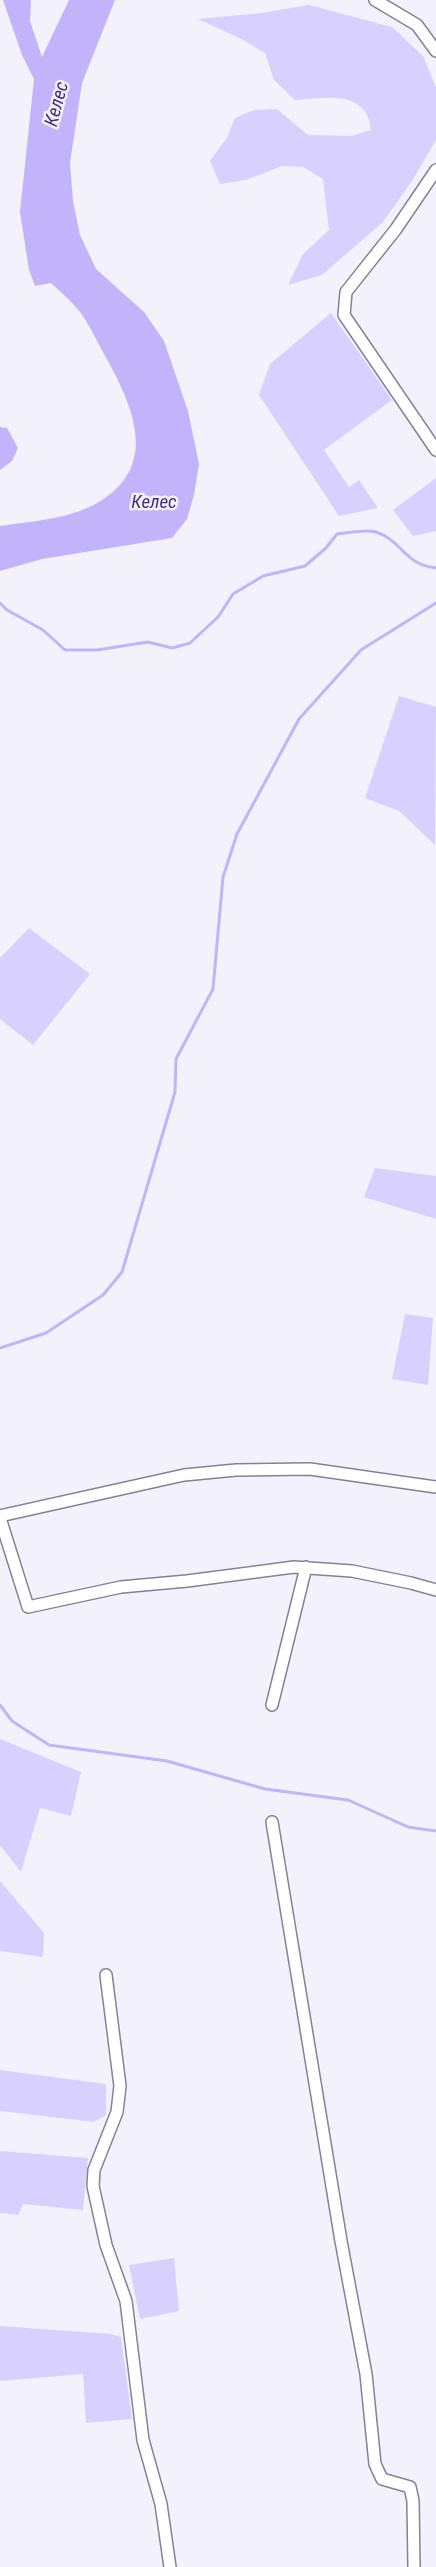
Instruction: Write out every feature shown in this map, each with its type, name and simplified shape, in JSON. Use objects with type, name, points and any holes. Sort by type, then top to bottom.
[{"type":"street","points":[[375,0],[418,24],[436,50]]},
{"type":"street","points":[[436,170],[396,229],[346,292],[344,315],[436,450]]},
{"type":"street","points":[[436,1488],[310,1469],[236,1470],[184,1475],[0,1517],[28,1607],[121,1587],[187,1581],[294,1567],[352,1571],[411,1582],[436,1590]]},
{"type":"street","points":[[272,1705],[306,1568]]},
{"type":"street","points":[[272,1822],[341,2241],[366,2374],[374,2464],[382,2479],[410,2487],[414,2501],[414,2567]]},
{"type":"street","points":[[106,1975],[120,2086],[117,2112],[94,2170],[93,2186],[106,2245],[126,2300],[143,2440],[161,2504],[170,2567]]},
{"type":"shaded area","points":[[309,5],[392,27],[424,57],[436,88],[436,140],[412,181],[383,222],[322,275],[288,285],[303,254],[329,230],[323,179],[303,167],[282,166],[246,180],[220,184],[210,161],[227,138],[235,118],[254,110],[277,109],[308,135],[352,136],[371,130],[368,117],[362,108],[353,102],[343,99],[295,100],[274,80],[265,53],[241,39],[198,19],[261,13]]},
{"type":"shaded area","points":[[331,313],[392,400],[324,450],[349,487],[359,480],[378,508],[339,516],[259,395],[270,364]]},
{"type":"shaded area","points":[[436,478],[436,531],[413,536],[393,510]]},
{"type":"shaded area","points":[[399,696],[436,707],[435,845],[399,811],[365,798]]},
{"type":"shaded area","points":[[29,928],[90,974],[33,1045],[0,1019],[0,958]]},
{"type":"shaded area","points":[[375,1168],[436,1176],[436,1219],[364,1197]]},
{"type":"shaded area","points":[[405,1314],[433,1318],[428,1385],[392,1379]]},
{"type":"shaded area","points":[[0,1739],[81,1772],[71,1816],[40,1808],[21,1872],[0,1845]]},
{"type":"shaded area","points":[[0,1881],[44,1933],[43,1957],[0,1951]]},
{"type":"shaded area","points":[[0,2070],[106,2084],[106,2115],[94,2122],[0,2111]]},
{"type":"shaded area","points":[[0,2151],[88,2158],[83,2210],[23,2204],[18,2215],[0,2213]]},
{"type":"shaded area","points":[[174,2258],[179,2311],[140,2319],[129,2265]]},
{"type":"shaded area","points":[[0,2326],[111,2334],[121,2337],[132,2419],[86,2423],[83,2374],[0,2381]]},
{"type":"water","name":"Келес","points":[[3,0],[31,0],[30,21],[42,57],[69,0],[115,0],[82,83],[70,163],[73,201],[80,235],[96,269],[144,312],[164,341],[188,411],[199,464],[194,495],[187,519],[172,538],[42,559],[0,571],[0,526],[40,521],[66,515],[102,500],[120,484],[131,467],[136,448],[135,429],[130,409],[113,370],[86,321],[74,305],[51,283],[35,286],[29,270],[20,212],[34,79],[22,55]]},
{"type":"water","points":[[0,427],[7,428],[18,448],[12,461],[0,470]]},
{"type":"waterway","points":[[0,603],[7,610],[43,630],[65,650],[97,650],[148,642],[172,648],[190,643],[218,617],[233,594],[263,576],[305,566],[326,548],[337,534],[362,531],[376,532],[392,541],[416,562],[436,568]]},
{"type":"waterway","points":[[0,1348],[46,1333],[103,1295],[122,1272],[175,1092],[176,1059],[213,989],[223,877],[237,834],[299,719],[361,650],[436,603]]},
{"type":"waterway","points":[[0,1705],[12,1721],[49,1745],[167,1761],[265,1789],[348,1800],[408,1827],[436,1831]]}]
